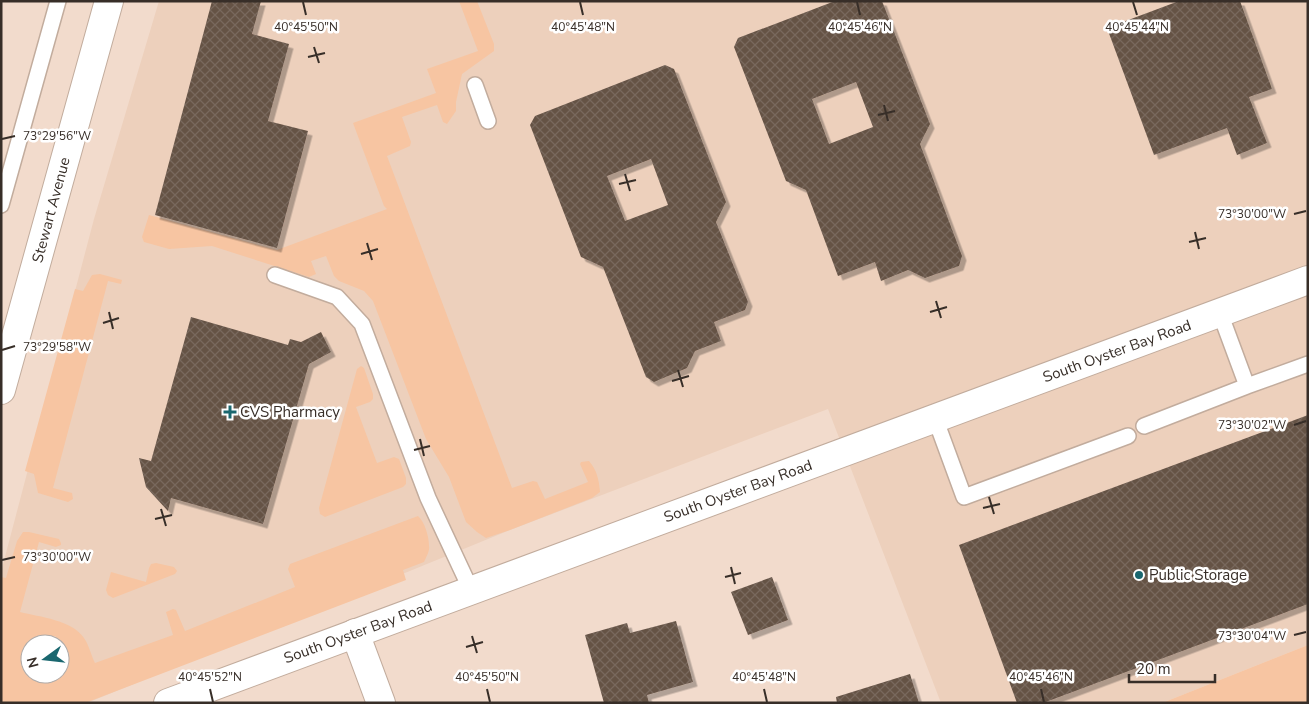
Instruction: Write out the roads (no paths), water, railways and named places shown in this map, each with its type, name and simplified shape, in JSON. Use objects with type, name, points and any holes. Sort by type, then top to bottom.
[{"type":"main road","name":"Stewart Avenue","points":[[1,390],[109,1]]},
{"type":"main road","name":"South Oyster Bay Road","points":[[168,703],[1308,280]]},
{"type":"main road","points":[[354,634],[381,703]]},
{"type":"lane","points":[[1,205],[58,1]]},
{"type":"lane","points":[[475,85],[488,121]]},
{"type":"lane","points":[[275,275],[337,297],[362,324],[428,498],[471,590]]},
{"type":"lane","points":[[1220,313],[1247,386]]},
{"type":"lane","points":[[1144,426],[1308,364]]},
{"type":"lane","points":[[935,418],[964,497],[1128,436]]},
{"type":"place","name":"CVS Pharmacy","points":[[230,412]]},
{"type":"place","name":"Public Storage","points":[[1139,575]]}]
